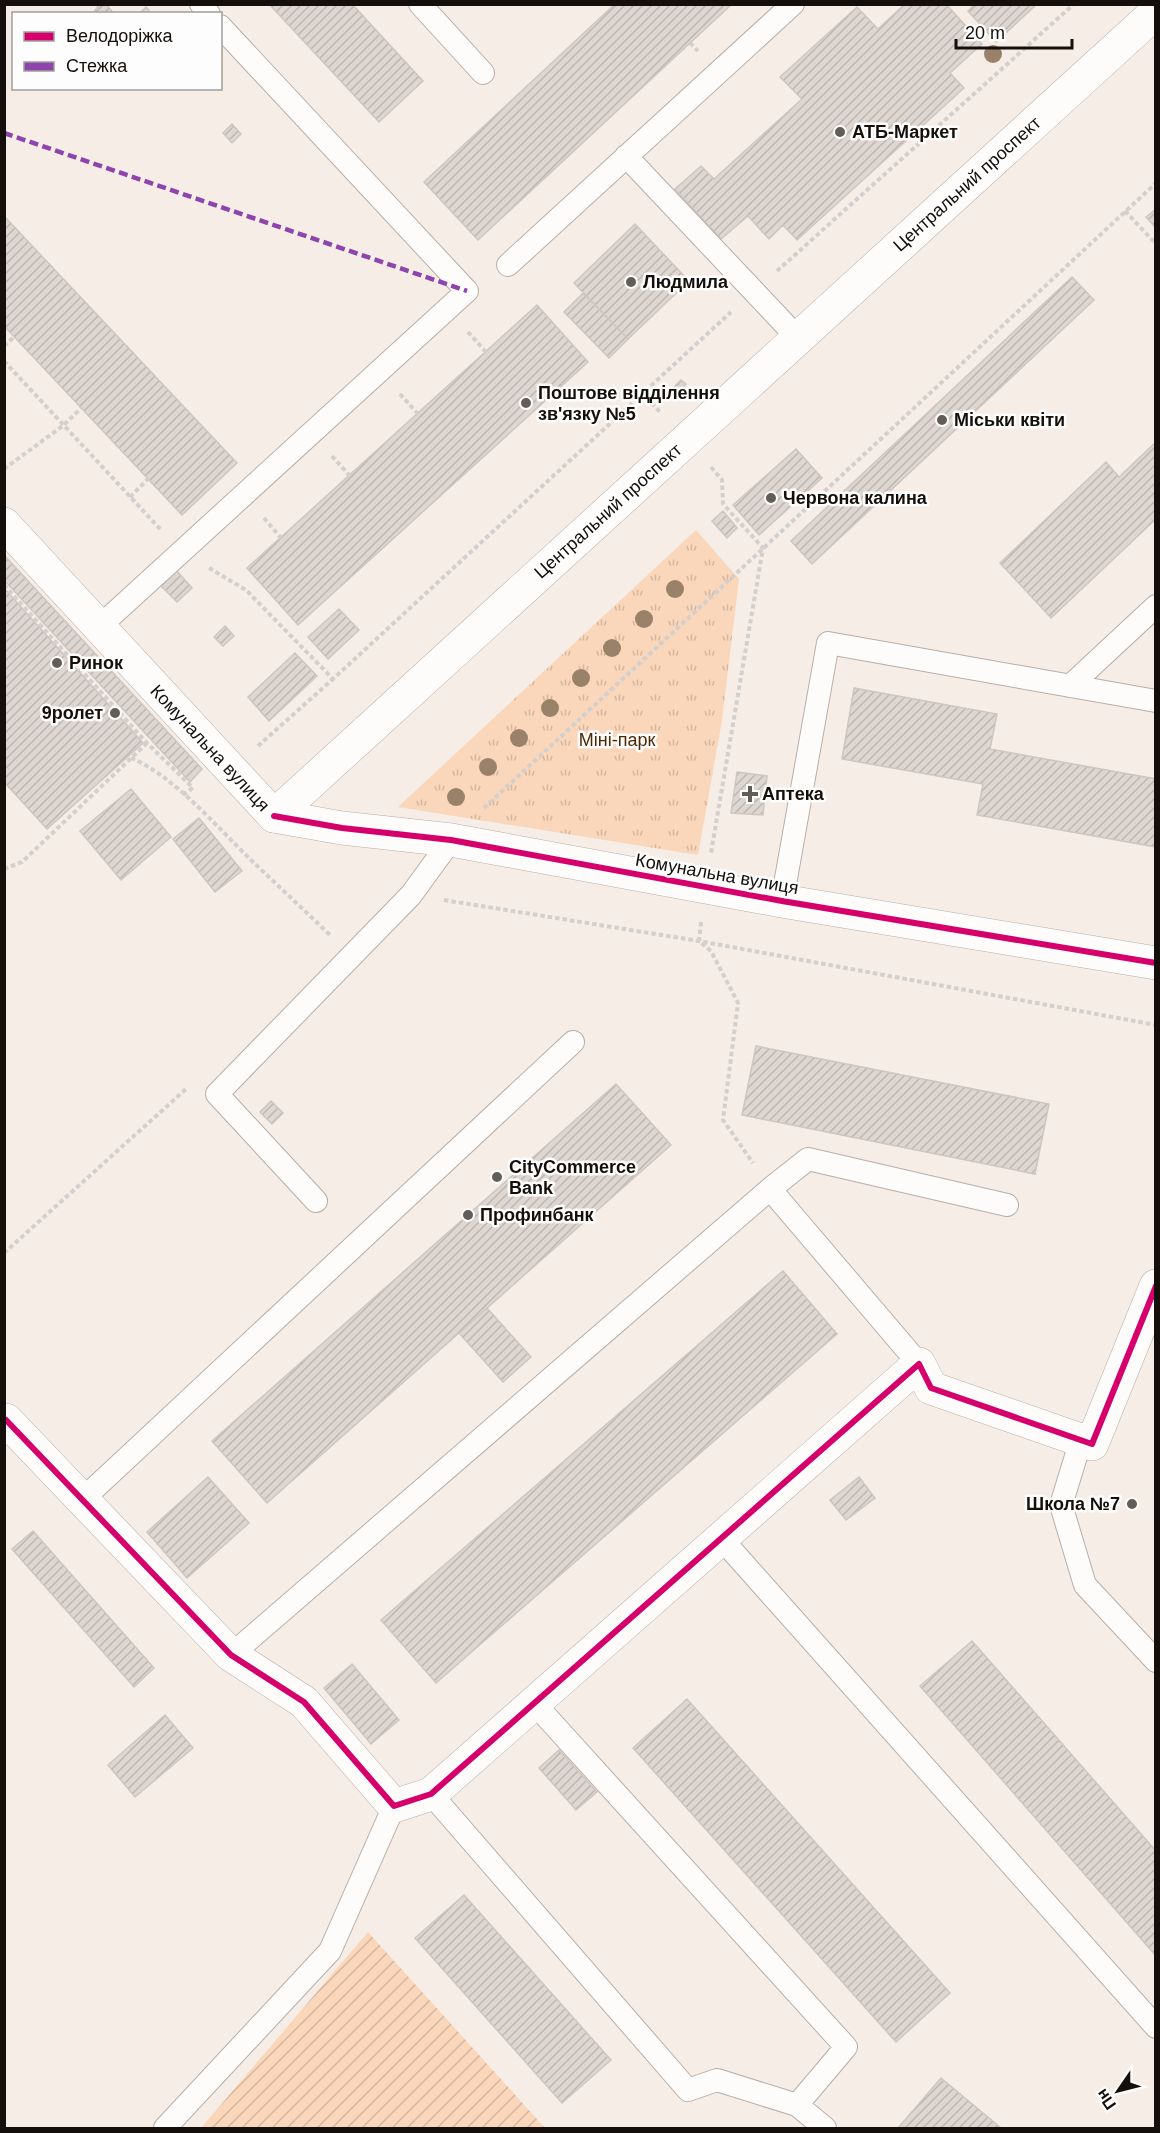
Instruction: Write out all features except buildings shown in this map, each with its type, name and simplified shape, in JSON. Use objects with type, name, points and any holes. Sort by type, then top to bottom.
[{"type":"street","name":"Центральний проспект","points":[[274,816],[1155,12]]},
{"type":"street","name":"Комунальна вулиця","points":[[4,524],[274,816],[342,828],[451,840],[782,901],[1155,963]]},
{"type":"street","points":[[6,1420],[231,1655],[304,1702],[394,1806],[431,1794],[919,1364],[932,1388],[1092,1444],[1155,1286]]},
{"type":"lane","points":[[420,4],[483,73]]},
{"type":"lane","points":[[508,265],[793,4]]},
{"type":"lane","points":[[99,627],[467,291],[222,28]]},
{"type":"lane","points":[[626,156],[797,338]]},
{"type":"lane","points":[[1070,686],[1155,606]]},
{"type":"lane","points":[[782,901],[828,643],[1155,701]]},
{"type":"lane","points":[[316,1201],[217,1094],[411,895],[451,840]]},
{"type":"lane","points":[[82,1499],[573,1042]]},
{"type":"lane","points":[[231,1655],[770,1189],[808,1159],[1007,1206]]},
{"type":"lane","points":[[770,1189],[919,1364]]},
{"type":"lane","points":[[1081,1440],[1061,1505],[1085,1585],[1155,1661]]},
{"type":"lane","points":[[720,1537],[1155,2027]]},
{"type":"lane","points":[[534,1703],[846,2047],[797,2105]]},
{"type":"lane","points":[[431,1794],[688,2090],[717,2080],[797,2105],[825,2128]]},
{"type":"lane","points":[[165,2128],[330,1951],[394,1806]]},
{"type":"path","points":[[183,795],[231,770],[333,679],[641,392],[1074,4]]},
{"type":"path","points":[[451,840],[1155,183]]},
{"type":"path","points":[[1125,211],[1155,244]]},
{"type":"path","points":[[4,346],[14,337]]},
{"type":"path","points":[[4,361],[182,552],[246,590],[333,679]]},
{"type":"path","points":[[641,392],[722,480],[723,504],[763,548]]},
{"type":"path","points":[[4,469],[63,425],[81,408]]},
{"type":"path","points":[[130,496],[148,479]]},
{"type":"path","points":[[699,942],[705,887],[763,548]]},
{"type":"path","points":[[4,585],[147,743],[193,788]]},
{"type":"path","points":[[4,869],[22,862],[147,743]]},
{"type":"path","points":[[131,758],[156,770],[223,829],[247,856],[330,935]]},
{"type":"path","points":[[411,895],[699,942],[1155,1025]]},
{"type":"path","points":[[699,942],[711,951],[738,1003],[723,1119],[770,1189]]},
{"type":"green space","name":"Міні-парк","points":[[696,530],[739,579],[722,720],[698,855],[398,807]]},
{"type":"green space","points":[[368,1932],[545,2128],[201,2128]]},
{"type":"marked path","points":[[4,133],[467,291]]},
{"type":"cycle path","points":[[274,816],[342,828],[451,840],[782,901],[1156,963]]},
{"type":"cycle path","points":[[6,1420],[231,1655],[304,1702],[394,1806],[431,1794],[919,1364],[931,1388],[1092,1444],[1156,1286]]},
{"type":"place","name":"АТБ-Маркет","points":[[840,132]]},
{"type":"place","name":"Людмила","points":[[631,282]]},
{"type":"place","name":"Поштове відділення зв'язку №5","points":[[526,403]]},
{"type":"place","name":"Міськи квіти","points":[[942,420]]},
{"type":"place","name":"Червона калина","points":[[771,498]]},
{"type":"place","name":"Ринок","points":[[57,663]]},
{"type":"place","name":"9ролет","points":[[115,713]]},
{"type":"place","name":"Аптека","points":[[750,794]]},
{"type":"place","name":"CityCommerce Bank","points":[[497,1177]]},
{"type":"place","name":"Профинбанк","points":[[468,1215]]},
{"type":"place","name":"Школа №7","points":[[1132,1504]]}]
